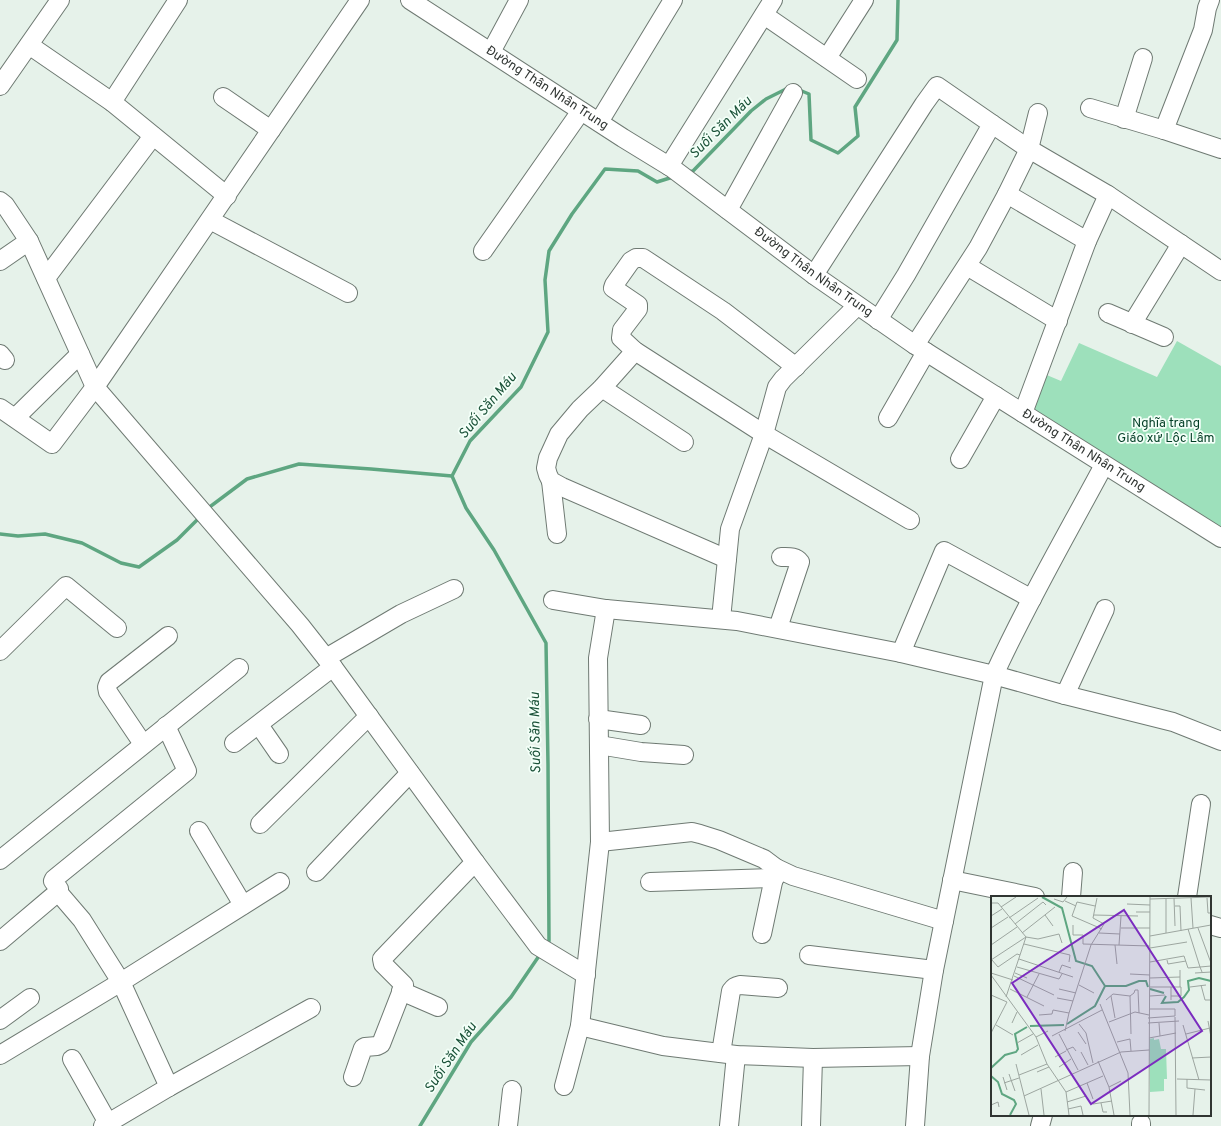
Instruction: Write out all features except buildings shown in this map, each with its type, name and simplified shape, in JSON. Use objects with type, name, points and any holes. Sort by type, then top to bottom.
[{"type":"street","points":[[0,86],[60,0]]},
{"type":"street","points":[[112,102],[178,0]]},
{"type":"street","points":[[0,408],[52,444],[95,387],[360,0]]},
{"type":"street","name":"Đường Thân Nhân Trung","points":[[410,0],[598,122],[671,167],[814,275],[920,348],[1221,538]]},
{"type":"street","points":[[491,52],[519,0]]},
{"type":"street","points":[[598,122],[673,0]]},
{"type":"street","points":[[827,58],[864,0]]},
{"type":"street","points":[[1164,130],[1203,30],[1210,0]]},
{"type":"street","points":[[671,167],[768,7],[827,58],[857,79]]},
{"type":"street","points":[[29,46],[112,102],[227,196]]},
{"type":"street","points":[[1124,119],[1143,58]]},
{"type":"street","points":[[814,275],[937,86],[1028,149],[1108,195],[1221,271]]},
{"type":"street","points":[[728,210],[793,93]]},
{"type":"street","points":[[224,97],[271,130]]},
{"type":"street","points":[[1090,108],[1221,149]]},
{"type":"street","points":[[483,251],[581,110]]},
{"type":"street","points":[[888,418],[920,348],[978,248],[1006,194],[1028,149],[1038,113]]},
{"type":"street","points":[[878,320],[906,275],[992,124]]},
{"type":"street","points":[[46,278],[153,136]]},
{"type":"street","points":[[1006,194],[1087,241]]},
{"type":"street","points":[[1023,413],[1087,241],[1108,195]]},
{"type":"street","points":[[0,201],[5,205],[29,241],[95,387],[300,625],[369,716],[475,862],[544,949],[586,975]]},
{"type":"street","points":[[210,220],[348,293]]},
{"type":"street","points":[[0,261],[29,241]]},
{"type":"street","points":[[1132,324],[1180,244]]},
{"type":"street","points":[[796,366],[723,311],[643,258],[636,258],[631,261],[616,282],[614,288],[638,305],[638,309],[622,330],[621,334],[622,339],[635,351],[764,434],[910,520]]},
{"type":"street","points":[[967,266],[1058,321]]},
{"type":"street","points":[[721,619],[730,529],[764,434],[777,387],[796,366],[857,306]]},
{"type":"street","points":[[1108,313],[1164,337]]},
{"type":"street","points":[[635,351],[602,388],[580,409],[559,434],[548,458],[546,468],[548,475],[562,487],[727,559]]},
{"type":"street","points":[[15,418],[80,354]]},
{"type":"street","points":[[602,388],[684,442]]},
{"type":"street","points":[[960,459],[996,396]]},
{"type":"street","points":[[915,1126],[920,1056],[934,970],[994,675],[1032,599],[1104,465]]},
{"type":"street","points":[[552,480],[557,534]]},
{"type":"street","points":[[901,653],[944,551],[1032,599]]},
{"type":"street","points":[[778,628],[800,562],[795,558],[782,557]]},
{"type":"street","points":[[0,651],[66,586],[117,628]]},
{"type":"street","points":[[234,743],[258,725],[329,662],[401,614],[454,589]]},
{"type":"street","points":[[553,600],[606,609],[738,621],[901,653],[994,675],[1064,695],[1173,722],[1221,741]]},
{"type":"street","points":[[564,1086],[580,1026],[600,842],[598,658],[606,609]]},
{"type":"street","points":[[1064,695],[1105,609]]},
{"type":"street","points":[[144,744],[108,692],[107,687],[109,682],[168,636]]},
{"type":"street","points":[[0,860],[239,668]]},
{"type":"street","points":[[260,824],[369,716]]},
{"type":"street","points":[[598,718],[641,725]]},
{"type":"street","points":[[258,725],[279,754]]},
{"type":"street","points":[[166,726],[187,771],[53,881],[59,889],[58,892],[82,920],[121,982],[169,1087]]},
{"type":"street","points":[[598,745],[641,752],[684,755]]},
{"type":"street","points":[[316,872],[410,773]]},
{"type":"street","points":[[1187,896],[1201,804]]},
{"type":"street","points":[[199,831],[243,905]]},
{"type":"street","points":[[600,842],[692,832],[719,840],[757,856],[771,864],[775,873],[762,934]]},
{"type":"street","points":[[353,1077],[363,1048],[381,1044],[404,985],[385,967],[382,959],[475,862]]},
{"type":"street","points":[[1071,896],[1073,872]]},
{"type":"street","points":[[650,882],[775,873],[794,876],[944,921]]},
{"type":"street","points":[[952,880],[1031,896]]},
{"type":"street","points":[[0,1055],[121,982],[280,882]]},
{"type":"street","points":[[0,941],[58,892]]},
{"type":"street","points":[[1211,925],[1221,928]]},
{"type":"street","points":[[809,955],[934,970]]},
{"type":"street","points":[[729,1126],[731,991],[734,987],[740,985],[778,988]]},
{"type":"street","points":[[401,991],[438,1007]]},
{"type":"street","points":[[0,1020],[30,998]]},
{"type":"street","points":[[72,1059],[105,1124],[311,1008]]},
{"type":"street","points":[[580,1026],[663,1046],[729,1054],[813,1058],[920,1056]]},
{"type":"street","points":[[811,1126],[813,1058]]},
{"type":"street","points":[[508,1126],[512,1090]]},
{"type":"street","points":[[1040,1126],[1043,1116]]},
{"type":"green space","name":"Nghĩa trang Giáo xứ Lộc Lâm","points":[[1177,341],[1221,366],[1221,529],[1031,409],[1042,373],[1061,381],[1079,343],[1157,377]]},
{"type":"waterway","name":"Suối Săn Máu","points":[[797,89],[809,94],[811,140],[838,153],[858,136],[855,107],[897,40],[898,0]]},
{"type":"waterway","name":"Suối Săn Máu","points":[[688,172],[693,171],[751,111],[766,99],[788,88]]},
{"type":"waterway","name":"Suối Săn Máu","points":[[547,944],[549,941],[546,643],[494,550],[466,508],[452,476],[470,441],[521,387],[548,332],[545,280],[549,251],[572,214],[605,169],[638,171],[657,182],[673,177]]},
{"type":"waterway","points":[[207,509],[247,479],[299,464],[452,476]]},
{"type":"waterway","points":[[0,534],[18,536],[45,534],[82,543],[121,563],[139,567],[177,540],[200,517]]},
{"type":"waterway","name":"Suối Săn Máu","points":[[420,1126],[471,1042],[511,997],[541,953]]}]
